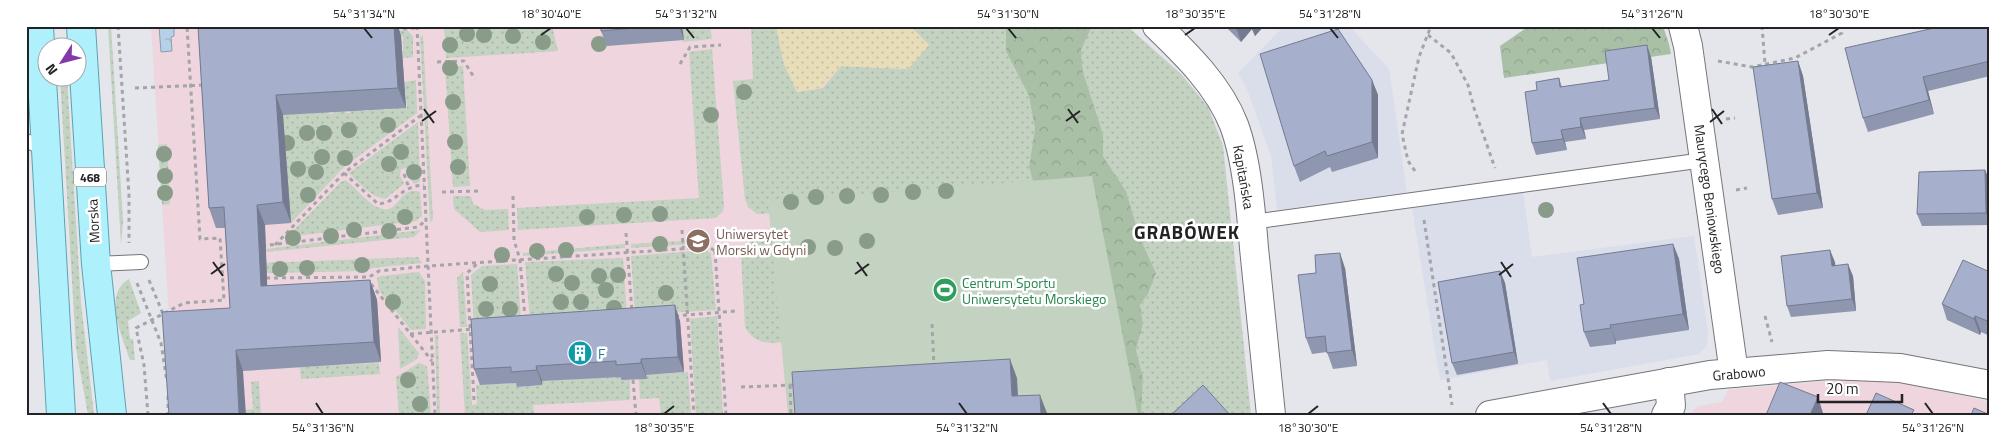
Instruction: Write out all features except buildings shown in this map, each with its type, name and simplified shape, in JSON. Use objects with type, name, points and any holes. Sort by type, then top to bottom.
[{"type":"main road","points":[[39,26],[36,144],[62,415]]},
{"type":"main road","name":"Morska","points":[[81,26],[96,264],[112,415]]},
{"type":"street","name":"Kapitańska","points":[[1157,26],[1183,52],[1208,82],[1234,125],[1242,154],[1252,222],[1271,415]]},
{"type":"street","name":"Maurycego Beniowskiego","points":[[1683,26],[1688,46],[1734,373]]},
{"type":"street","name":"Grabowo","points":[[1490,415],[1669,382],[1734,373],[1828,365],[1900,368],[1990,384]]},
{"type":"street","points":[[1666,415],[1671,406],[1669,382]]},
{"type":"lane","points":[[1252,222],[1704,160]]},
{"type":"lane","points":[[96,264],[136,263]]},
{"type":"path","points":[[118,26],[129,195],[129,250],[163,314]]},
{"type":"path","points":[[148,415],[144,365],[136,328],[184,303],[224,300],[220,238],[200,239],[186,26]]},
{"type":"path","points":[[1416,171],[1408,161],[1402,134],[1419,57],[1431,26]]},
{"type":"path","points":[[1762,26],[1765,64]]},
{"type":"path","points":[[1733,64],[1752,67],[1795,58],[1842,33],[1842,26]]},
{"type":"path","points":[[387,29],[417,27],[435,415]]},
{"type":"path","points":[[1428,35],[1451,53],[1468,85],[1474,108],[1502,188]]},
{"type":"path","points":[[680,64],[690,47],[721,45]]},
{"type":"path","points":[[437,62],[464,61],[475,79]]},
{"type":"path","points":[[135,88],[207,85]]},
{"type":"path","points":[[275,245],[344,172],[421,115]]},
{"type":"path","points":[[344,172],[378,204],[389,203],[402,191],[424,185]]},
{"type":"path","points":[[404,174],[409,188]]},
{"type":"path","points":[[442,192],[479,190]]},
{"type":"path","points":[[512,196],[514,240],[520,260],[525,326]]},
{"type":"path","points":[[1423,215],[1452,405]]},
{"type":"path","points":[[261,247],[418,227],[426,220]]},
{"type":"path","points":[[682,230],[694,415]]},
{"type":"path","points":[[626,233],[632,319]]},
{"type":"path","points":[[266,278],[369,277],[379,271],[479,262],[709,247],[715,251],[732,250]]},
{"type":"path","points":[[221,248],[226,248]]},
{"type":"path","points":[[715,251],[726,415]]},
{"type":"path","points":[[474,400],[472,329],[467,272],[479,262]]},
{"type":"path","points":[[136,263],[136,280],[161,343],[167,382],[168,415]]},
{"type":"path","points":[[369,277],[372,285],[433,361]]},
{"type":"path","points":[[222,281],[228,280]]},
{"type":"path","points":[[669,316],[736,312]]},
{"type":"path","points":[[1765,316],[1774,346]]},
{"type":"path","points":[[932,324],[934,369]]},
{"type":"path","points":[[410,334],[480,329]]},
{"type":"path","points":[[633,380],[636,415]]},
{"type":"path","points":[[790,385],[791,413],[800,410]]},
{"type":"path","points":[[741,387],[800,385]]},
{"type":"shaded area","name":"Uniwersytet Morski w Gdyni","points":[[151,26],[1127,26],[1181,74],[1208,107],[1223,146],[1251,415],[175,415]]},
{"type":"shaded area","points":[[1284,26],[1349,26],[1389,69],[1407,192],[1277,210],[1271,156],[1249,94],[1238,73]]},
{"type":"shaded area","points":[[1523,192],[1532,257],[1694,236],[1708,333],[1707,345],[1699,354],[1550,381],[1547,360],[1440,380],[1412,208]]},
{"type":"shaded area","points":[[1836,380],[1895,382],[1990,402],[1990,415],[1688,415],[1699,406],[1722,402],[1728,390]]},
{"type":"green space","points":[[108,26],[111,26],[123,221],[121,245]]},
{"type":"green space","points":[[444,26],[552,26],[558,51],[446,58]]},
{"type":"green space","points":[[682,26],[710,26],[712,39],[683,42]]},
{"type":"green space","points":[[751,26],[776,26],[784,64],[797,92],[823,88],[841,66],[908,69],[929,45],[910,26],[1006,26],[1006,51],[1029,96],[1035,129],[1029,167],[1033,181],[966,203],[757,214],[748,207],[745,199],[733,81],[753,79]]},
{"type":"green space","points":[[1006,26],[1092,26],[1081,50],[1083,72],[1103,134],[1103,156],[1126,191],[1140,238],[1156,273],[1148,294],[1140,305],[1143,324],[1136,350],[1143,378],[1141,415],[1101,415],[1054,214],[1033,181],[1029,167],[1035,129],[1029,96],[1006,51]]},
{"type":"green space","points":[[1092,26],[1127,26],[1181,74],[1208,107],[1223,146],[1251,415],[1141,415],[1143,378],[1136,350],[1143,324],[1140,305],[1148,294],[1156,273],[1140,238],[1126,191],[1103,156],[1103,134],[1083,72],[1081,50]]},
{"type":"green space","points":[[1529,26],[1663,26],[1671,54],[1504,78],[1500,46]]},
{"type":"green space","points":[[407,30],[413,36],[413,57],[403,58],[403,36],[301,37]]},
{"type":"green space","points":[[423,36],[433,220],[430,222],[420,37]]},
{"type":"green space","points":[[712,49],[724,206],[723,211],[716,218],[518,230],[517,208],[699,198],[689,52]]},
{"type":"green space","points":[[463,66],[470,186],[453,187],[445,67]]},
{"type":"green space","points":[[416,80],[417,113],[344,167],[291,223],[282,102],[306,108],[307,114],[328,111],[329,114],[333,114],[334,111],[345,110],[346,113],[350,113],[350,110],[363,109],[368,111],[368,109],[383,107],[383,110],[388,110],[388,107],[407,108],[404,82]]},
{"type":"green space","points":[[61,88],[68,88],[81,303],[94,415],[88,415],[76,348]]},
{"type":"green space","points":[[418,122],[420,181],[415,184],[409,178],[411,174],[410,167],[401,169],[400,176],[404,184],[385,199],[370,193],[349,173]]},
{"type":"green space","points":[[167,144],[170,204],[162,205],[158,145]]},
{"type":"green space","name":"Centrum Sportu Uniwersytetu Morskiego","points":[[1092,176],[1138,415],[788,415],[768,202]]},
{"type":"green space","points":[[345,180],[368,201],[383,209],[393,207],[408,192],[420,192],[422,216],[416,221],[287,237]]},
{"type":"green space","points":[[453,196],[471,196],[473,204],[486,210],[508,209],[509,230],[480,232],[454,209]]},
{"type":"green space","points":[[421,230],[414,237],[266,252],[266,249]]},
{"type":"green space","points":[[872,230],[794,341],[760,341],[749,333],[745,327],[741,253],[746,244],[756,238]]},
{"type":"green space","points":[[710,240],[710,243],[631,248],[631,244]]},
{"type":"green space","points":[[625,244],[625,248],[523,256],[523,253]]},
{"type":"green space","points":[[707,250],[711,254],[716,310],[635,315],[631,256]]},
{"type":"green space","points":[[418,257],[422,263],[372,268],[366,271],[266,273],[262,263]]},
{"type":"green space","points":[[623,258],[627,315],[530,321],[525,262]]},
{"type":"green space","points":[[517,264],[521,321],[474,325],[471,275],[482,266]]},
{"type":"green space","points":[[419,272],[425,281],[426,329],[411,330],[379,290],[377,278]]},
{"type":"green space","points":[[463,272],[467,327],[460,327],[457,278]]},
{"type":"green space","points":[[129,279],[141,313],[128,321],[130,339],[133,339],[135,360],[130,360],[119,329],[116,305],[117,295],[121,286]]},
{"type":"green space","points":[[717,316],[723,415],[696,415],[690,319]]},
{"type":"green space","points":[[398,327],[419,353],[417,359],[400,369]]},
{"type":"green space","points":[[460,333],[467,333],[472,405],[477,404],[476,385],[517,383],[517,387],[542,385],[542,381],[622,376],[622,380],[630,380],[630,400],[533,405],[534,415],[465,415]]},
{"type":"green space","points":[[435,335],[438,335],[440,415],[437,415]]},
{"type":"green space","points":[[379,363],[380,374],[301,379],[300,367]]},
{"type":"green space","points":[[419,363],[427,366],[431,415],[399,415],[396,377]]},
{"type":"green space","points":[[688,372],[691,415],[661,415],[659,398],[640,399],[639,379],[646,379],[646,375]]},
{"type":"green space","points":[[259,381],[261,415],[246,415],[245,410],[253,409],[251,382]]},
{"type":"sand","points":[[776,26],[910,26],[929,45],[908,69],[841,66],[821,88],[797,92],[784,64]]},
{"type":"water","points":[[159,26],[174,26],[174,36],[171,37],[172,51],[161,52]]},
{"type":"place","name":"Uniwersytet Morski w Gdyni","points":[[698,241]]},
{"type":"place","name":"Centrum Sportu Uniwersytetu Morskiego","points":[[945,290]]},
{"type":"place","name":"F","points":[[580,353]]},
{"type":"district","name":"GRABÓWEK","points":[[1187,231]]}]
